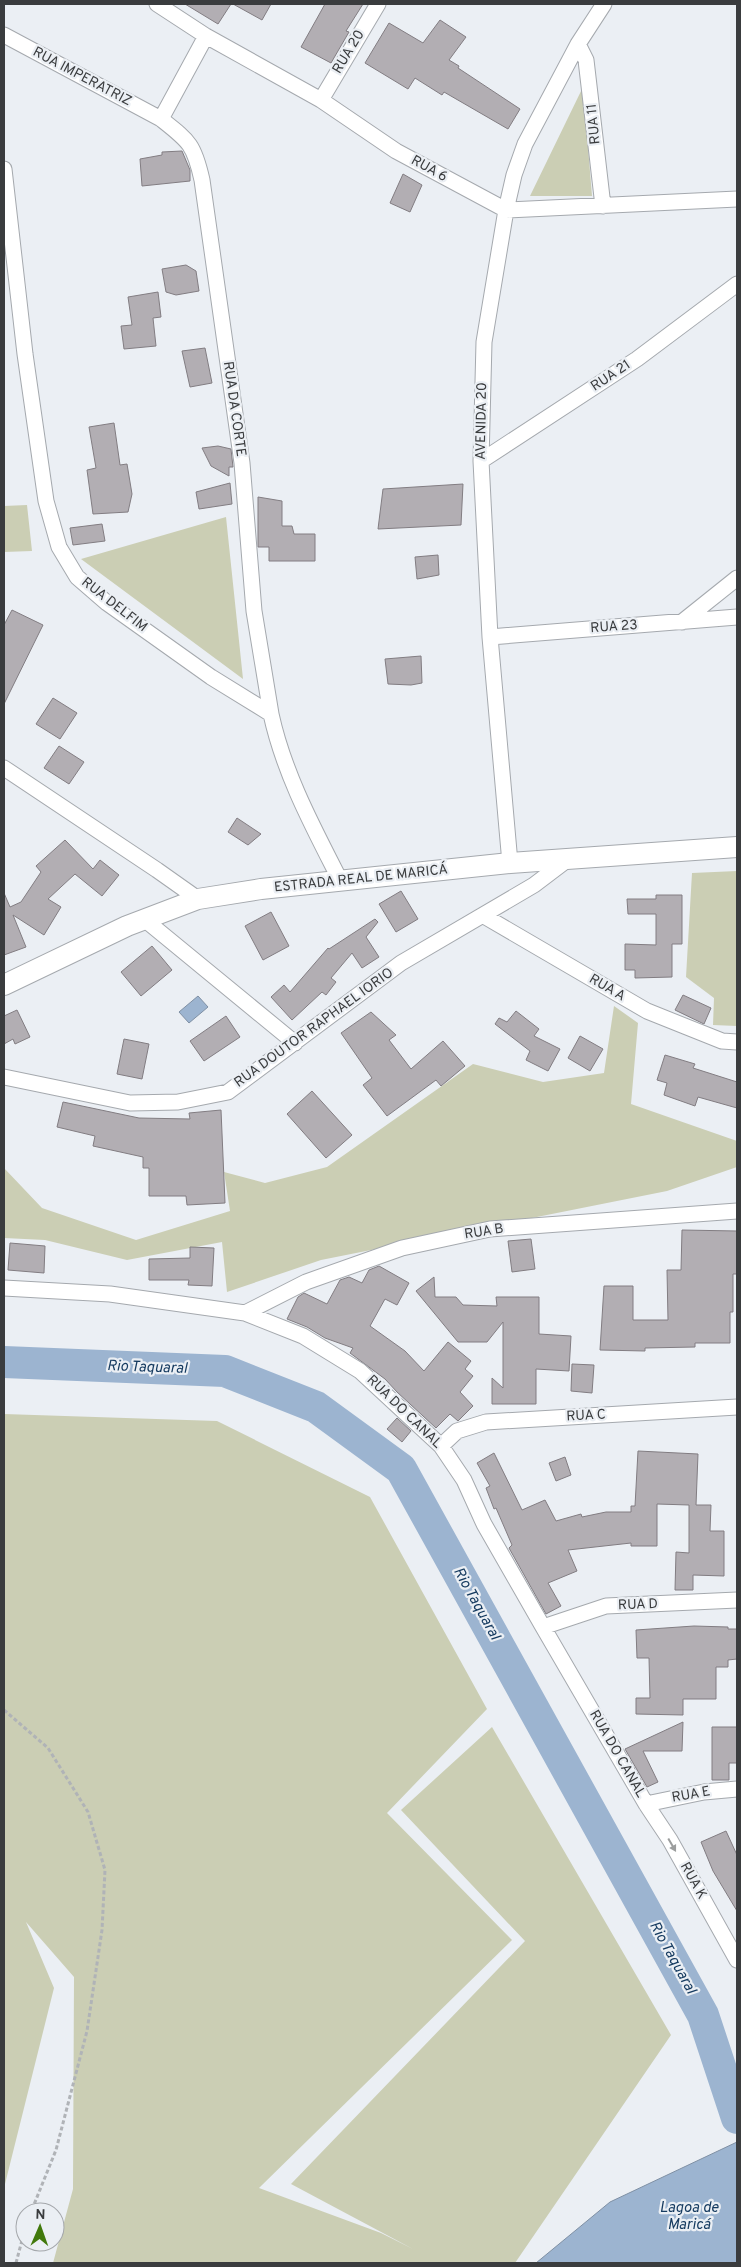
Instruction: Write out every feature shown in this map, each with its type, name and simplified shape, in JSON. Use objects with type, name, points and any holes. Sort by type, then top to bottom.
[{"type":"main road","name":"ESTRADA REAL DE MARICÁ","points":[[4,985],[144,920],[198,900],[261,889],[510,863],[737,847]]},
{"type":"street","name":"RUA 6","points":[[157,4],[206,36],[320,100],[396,152],[506,210]]},
{"type":"street","name":"RUA 20","points":[[320,100],[378,4]]},
{"type":"street","name":"AVENIDA 20","points":[[510,863],[490,637],[481,461],[484,342],[506,210],[514,175],[525,144],[578,44],[604,4]]},
{"type":"street","name":"RUA IMPERATRIZ","points":[[4,35],[161,119]]},
{"type":"street","points":[[161,119],[206,36]]},
{"type":"street","name":"RUA 11","points":[[578,44],[586,60],[603,206]]},
{"type":"street","name":"RUA DA CORTE","points":[[161,119],[181,135],[195,152],[202,180],[242,463],[254,611],[271,714]]},
{"type":"street","name":"RUA DELFIM","points":[[4,168],[25,354],[46,501],[59,547],[77,577],[107,603],[211,677],[271,714]]},
{"type":"street","points":[[506,210],[737,199]]},
{"type":"street","name":"RUA 21","points":[[481,461],[637,359],[737,284]]},
{"type":"street","points":[[682,622],[737,578]]},
{"type":"street","name":"RUA 23","points":[[490,637],[737,617]]},
{"type":"street","points":[[271,714],[277,743],[312,826],[341,882]]},
{"type":"street","points":[[4,768],[157,870],[198,900]]},
{"type":"street","name":"RUA DOUTOR RAPHAEL IORIO","points":[[4,1077],[130,1103],[178,1102],[228,1092],[401,964],[534,885],[567,860]]},
{"type":"street","name":"RUA A","points":[[484,916],[647,1011],[722,1041],[737,1042]]},
{"type":"street","points":[[144,920],[296,1043]]},
{"type":"street","name":"RUA B","points":[[245,1313],[306,1282],[402,1248],[490,1229],[737,1211]]},
{"type":"street","name":"RUA DO CANAL","points":[[4,1288],[110,1294],[245,1313],[303,1336],[360,1371],[441,1446],[464,1480],[484,1524],[646,1804]]},
{"type":"street","name":"RUA C","points":[[441,1446],[457,1431],[486,1422],[737,1407]]},
{"type":"street","name":"RUA D","points":[[543,1627],[606,1606],[737,1600]]},
{"type":"street","name":"RUA E","points":[[646,1804],[704,1792],[737,1789]]},
{"type":"street","name":"RUA K","points":[[646,1804],[670,1840],[737,1960]]},
{"type":"path","points":[[4,1710],[48,1748],[88,1812],[105,1870],[102,1930],[87,2031],[56,2150],[35,2202]]},
{"type":"green space","points":[[583,87],[592,196],[530,196]]},
{"type":"green space","points":[[27,505],[32,551],[4,552],[4,506]]},
{"type":"green space","points":[[226,517],[243,679],[81,559]]},
{"type":"green space","points":[[737,871],[737,1026],[713,1025],[714,998],[686,977],[692,873]]},
{"type":"green space","points":[[614,1006],[638,1023],[631,1104],[737,1141],[737,1167],[667,1191],[321,1260],[227,1292],[222,1242],[127,1260],[45,1240],[4,1238],[4,1168],[42,1208],[136,1240],[230,1211],[224,1172],[265,1183],[327,1167],[473,1064],[543,1082],[604,1073]]},
{"type":"green space","points":[[4,1414],[217,1421],[370,1497],[487,1709],[387,1813],[512,1940],[259,2188],[381,2233],[413,2249],[291,2184],[525,1941],[401,1810],[492,1727],[671,2035],[515,2263],[53,2263],[56,2252],[65,2252],[65,2219],[73,2189],[74,1977],[26,1922],[54,1988],[4,2188]]},
{"type":"water","points":[[198,996],[208,1007],[189,1023],[179,1012]]},
{"type":"water","name":"Lagoa de Maricá","points":[[737,2142],[737,2263],[536,2263],[610,2202]]},
{"type":"building","points":[[185,4],[231,4],[218,24]]},
{"type":"building","points":[[233,4],[271,4],[262,20]]},
{"type":"building","points":[[325,4],[363,4],[346,31],[349,32],[331,63],[301,47]]},
{"type":"building","points":[[440,20],[466,37],[449,60],[520,109],[508,129],[444,92],[442,95],[415,78],[408,89],[365,63],[389,23],[423,43]]},
{"type":"building","points":[[182,151],[190,170],[190,181],[142,186],[140,159],[162,155],[162,152]]},
{"type":"building","points":[[403,174],[422,185],[410,212],[390,203]]},
{"type":"building","points":[[186,265],[196,271],[199,291],[176,295],[166,292],[162,269]]},
{"type":"building","points":[[158,292],[161,317],[153,318],[156,346],[124,349],[121,326],[132,325],[128,297]]},
{"type":"building","points":[[205,348],[212,383],[190,387],[182,351]]},
{"type":"building","points":[[114,423],[120,465],[127,464],[132,494],[128,512],[93,514],[87,470],[96,468],[89,427]]},
{"type":"building","points":[[218,446],[231,449],[233,467],[229,467],[229,476],[211,466],[202,448]]},
{"type":"building","points":[[230,483],[232,504],[199,509],[196,492]]},
{"type":"building","points":[[463,484],[461,525],[378,529],[383,489]]},
{"type":"building","points":[[258,497],[282,501],[282,526],[292,526],[294,534],[315,534],[315,561],[269,561],[269,547],[258,547]]},
{"type":"building","points":[[102,524],[105,541],[73,545],[70,528]]},
{"type":"building","points":[[438,555],[439,575],[417,579],[415,557]]},
{"type":"building","points":[[12,610],[43,625],[4,704],[4,625]]},
{"type":"building","points":[[421,656],[422,683],[411,685],[388,684],[385,659]]},
{"type":"building","points":[[53,698],[77,713],[60,739],[36,724]]},
{"type":"building","points":[[59,746],[84,762],[69,784],[44,768]]},
{"type":"building","points":[[237,818],[261,834],[248,845],[228,832]]},
{"type":"building","points":[[65,840],[93,869],[100,860],[119,875],[102,896],[75,874],[48,899],[61,907],[44,935],[13,915],[26,947],[4,955],[4,893],[10,907],[21,902],[41,872],[36,866]]},
{"type":"building","points":[[401,891],[418,919],[396,932],[379,904]]},
{"type":"building","points":[[656,895],[682,895],[682,944],[672,944],[672,977],[635,978],[635,970],[625,970],[625,944],[656,945],[656,914],[628,914],[627,899],[656,899]]},
{"type":"building","points":[[271,912],[289,946],[263,960],[245,926]]},
{"type":"building","points":[[375,919],[378,922],[366,937],[379,957],[362,968],[352,953],[331,978],[336,982],[326,995],[322,992],[292,1020],[271,997],[284,985],[290,992],[328,948]]},
{"type":"building","points":[[152,946],[172,970],[141,996],[121,972]]},
{"type":"building","points":[[683,995],[711,1008],[704,1024],[675,1010]]},
{"type":"building","points":[[17,1010],[30,1037],[15,1044],[13,1039],[4,1044],[4,1016]]},
{"type":"building","points":[[516,1011],[539,1029],[534,1036],[560,1049],[548,1071],[526,1060],[530,1051],[495,1024],[499,1018],[507,1022]]},
{"type":"building","points":[[371,1012],[396,1035],[389,1040],[411,1069],[443,1041],[465,1066],[441,1086],[436,1080],[387,1116],[363,1085],[372,1078],[341,1033]]},
{"type":"building","points":[[226,1016],[240,1037],[204,1061],[190,1041]]},
{"type":"building","points":[[580,1036],[603,1049],[590,1071],[568,1058]]},
{"type":"building","points":[[124,1039],[149,1044],[142,1079],[117,1074]]},
{"type":"building","points":[[665,1055],[695,1064],[693,1068],[737,1082],[737,1108],[698,1097],[695,1106],[664,1095],[667,1083],[657,1080]]},
{"type":"building","points":[[312,1091],[352,1135],[326,1158],[287,1114]]},
{"type":"building","points":[[63,1102],[139,1118],[190,1119],[189,1113],[221,1110],[225,1203],[187,1205],[186,1196],[149,1196],[149,1168],[143,1168],[143,1157],[93,1146],[95,1136],[57,1127]]},
{"type":"building","points":[[682,1230],[737,1231],[737,1274],[733,1274],[733,1312],[730,1312],[730,1343],[695,1343],[695,1347],[645,1348],[645,1351],[600,1350],[604,1286],[633,1286],[633,1320],[668,1320],[667,1270],[681,1270]]},
{"type":"building","points":[[531,1239],[535,1269],[512,1272],[508,1241]]},
{"type":"building","points":[[10,1243],[45,1246],[44,1273],[8,1270]]},
{"type":"building","points":[[190,1247],[214,1248],[212,1286],[188,1285],[189,1280],[149,1280],[149,1259],[190,1258]]},
{"type":"building","points":[[379,1266],[409,1283],[397,1305],[385,1299],[370,1326],[405,1351],[424,1371],[448,1342],[471,1361],[465,1369],[473,1376],[460,1392],[473,1406],[458,1421],[450,1414],[436,1428],[385,1379],[350,1353],[353,1348],[325,1338],[307,1327],[287,1319],[298,1297],[304,1293],[327,1304],[340,1280],[349,1277],[362,1283],[369,1270]]},
{"type":"building","points":[[434,1277],[435,1297],[456,1297],[463,1305],[497,1306],[496,1297],[539,1297],[539,1334],[571,1336],[569,1371],[536,1369],[536,1404],[492,1404],[492,1378],[503,1388],[503,1322],[487,1342],[458,1342],[416,1291]]},
{"type":"building","points":[[572,1364],[594,1365],[592,1393],[571,1391]]},
{"type":"building","points":[[397,1418],[411,1431],[402,1442],[387,1429]]},
{"type":"building","points":[[638,1451],[698,1454],[696,1505],[711,1505],[710,1531],[724,1531],[724,1576],[693,1575],[693,1590],[675,1590],[676,1552],[689,1553],[689,1505],[657,1504],[657,1546],[631,1546],[631,1543],[568,1550],[577,1571],[548,1583],[561,1606],[546,1614],[509,1548],[512,1545],[486,1488],[490,1486],[477,1463],[494,1453],[522,1510],[545,1500],[556,1521],[581,1514],[582,1517],[606,1512],[631,1512],[631,1506],[635,1506]]},
{"type":"building","points":[[565,1457],[571,1475],[556,1481],[549,1463]]},
{"type":"building","points":[[694,1626],[737,1629],[737,1659],[728,1660],[728,1667],[716,1667],[716,1699],[683,1699],[683,1715],[636,1714],[636,1698],[650,1698],[649,1658],[637,1658],[636,1630]]},
{"type":"building","points":[[683,1722],[682,1751],[643,1751],[658,1782],[647,1787],[625,1749]]},
{"type":"building","points":[[712,1727],[737,1727],[737,1763],[729,1763],[729,1780],[712,1780]]},
{"type":"building","points":[[726,1831],[737,1855],[737,1911],[713,1871],[701,1842]]},
{"type":"waterway","name":"Rio Taquaral","points":[[4,1362],[225,1371],[316,1407],[401,1469],[703,2015],[737,2118]]}]
